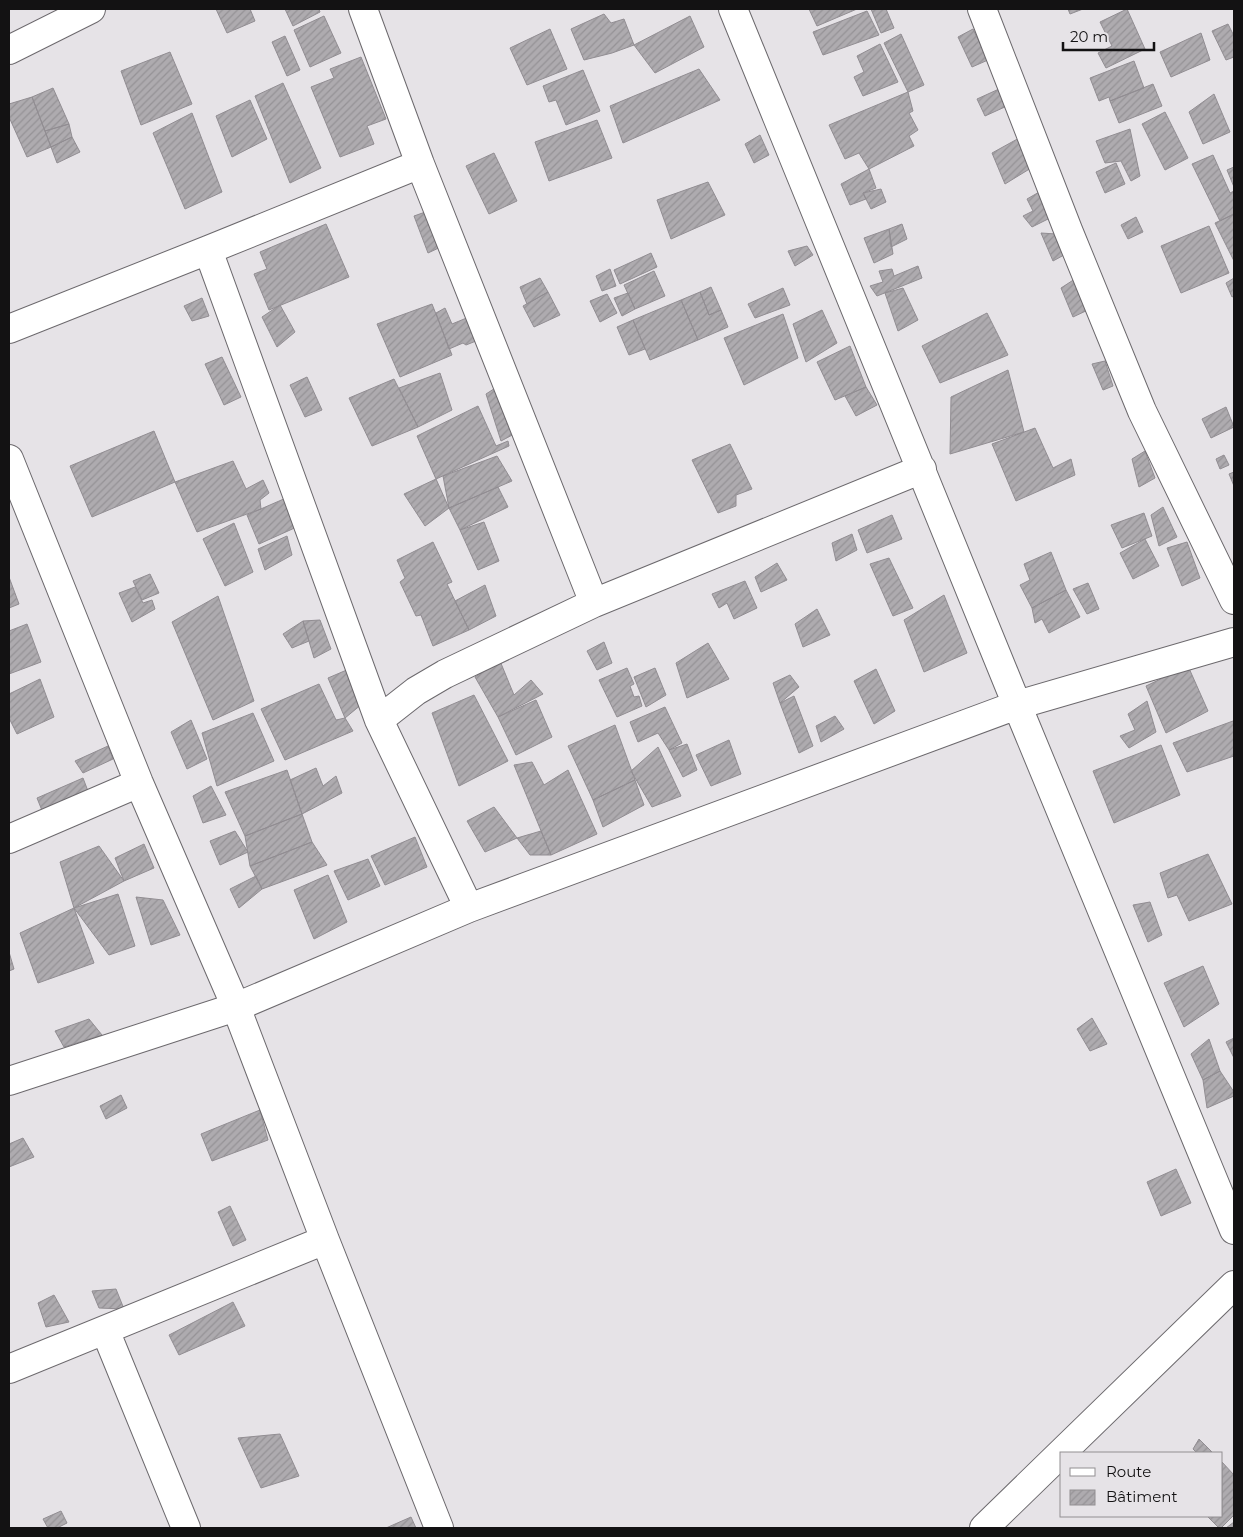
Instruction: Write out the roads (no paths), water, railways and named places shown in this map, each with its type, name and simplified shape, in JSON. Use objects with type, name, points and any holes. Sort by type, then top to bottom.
[{"type":"street","points":[[9,50],[90,9]]},
{"type":"street","points":[[362,9],[420,164],[594,603]]},
{"type":"street","points":[[733,9],[1234,1230]]},
{"type":"street","points":[[982,9],[1138,402],[1234,600]]},
{"type":"street","points":[[9,329],[420,164]]},
{"type":"street","points":[[208,250],[379,720],[468,908]]},
{"type":"street","points":[[9,458],[139,783],[236,1007],[325,1240],[439,1528]]},
{"type":"street","points":[[379,720],[416,691],[444,674],[594,603],[922,469]]},
{"type":"street","points":[[9,1081],[236,1007],[468,908],[1017,705],[1234,642]]},
{"type":"street","points":[[9,839],[139,783]]},
{"type":"street","points":[[9,1369],[325,1240]]},
{"type":"street","points":[[1062,1452],[1234,1285]]},
{"type":"street","points":[[105,1330],[179,1525]]},
{"type":"street","points":[[984,1528],[1060,1454]]}]
